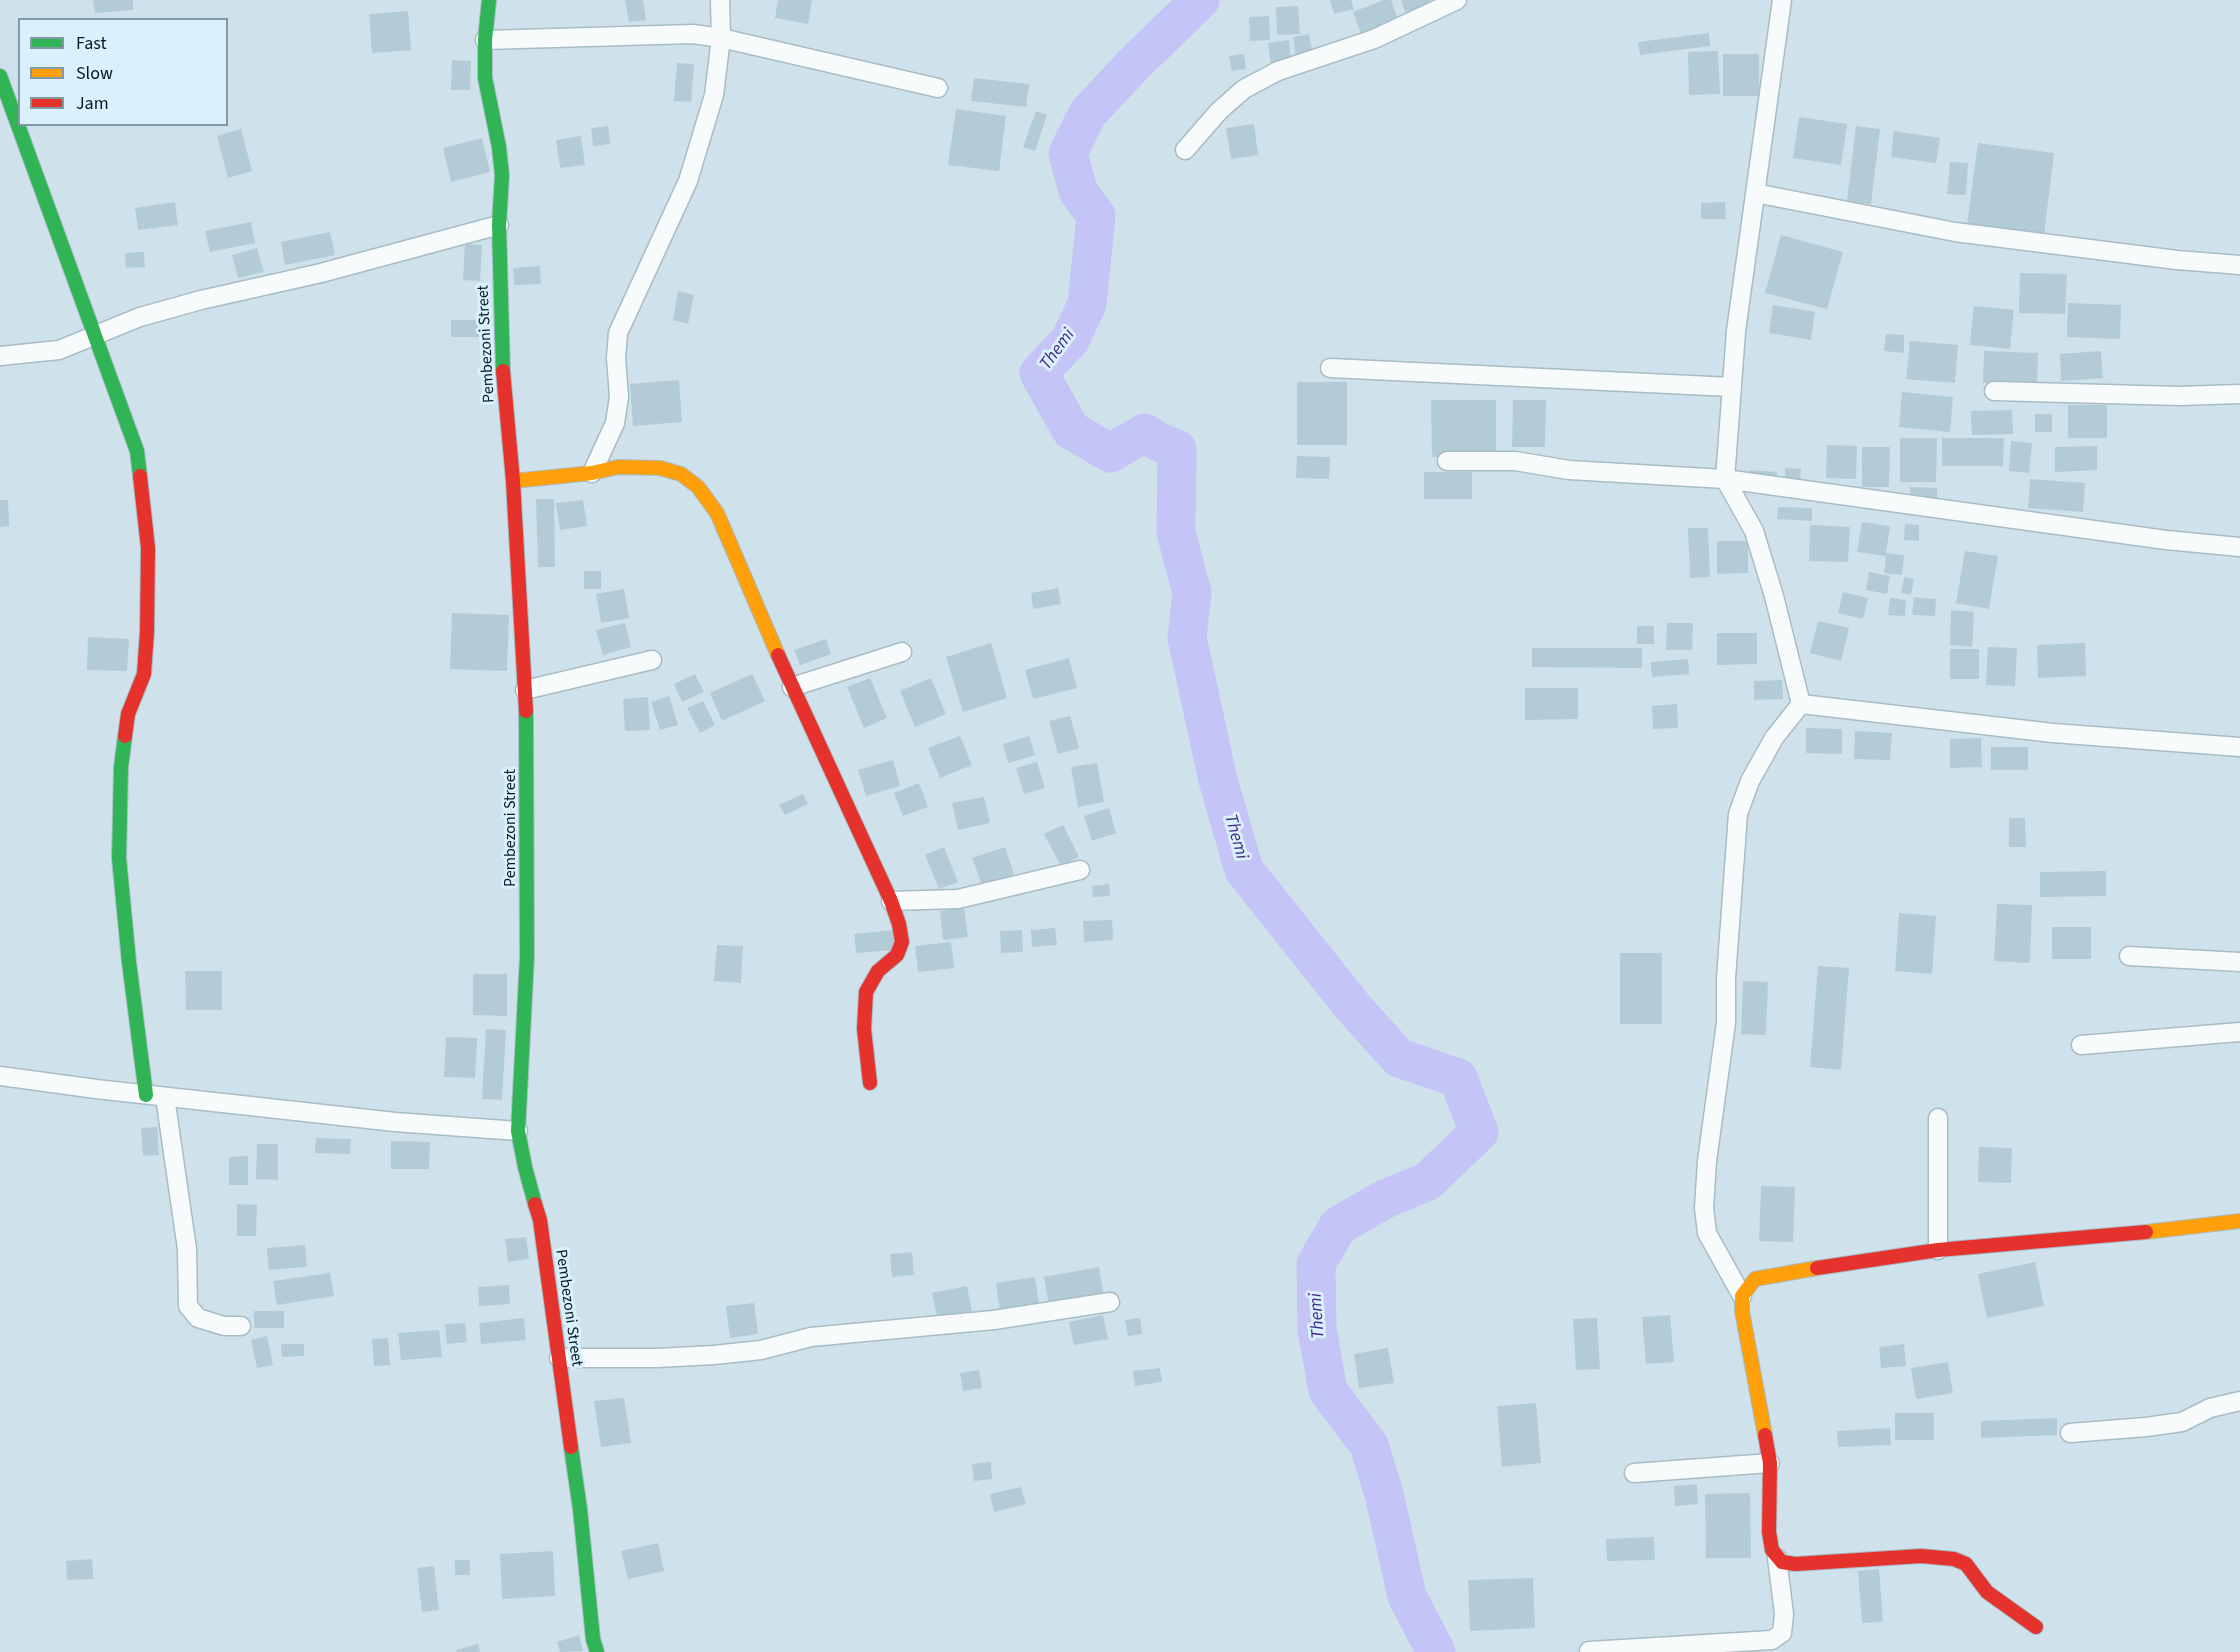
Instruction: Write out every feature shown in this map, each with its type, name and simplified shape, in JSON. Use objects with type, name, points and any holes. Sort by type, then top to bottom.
[{"type":"street","name":"Pembezoni Street","points":[[489,0],[485,40],[485,78],[499,147],[502,175],[499,225],[502,357],[513,481],[527,735],[527,957],[518,1131],[525,1167],[540,1220],[580,1509],[593,1639],[597,1652]]},
{"type":"street","points":[[592,473],[615,423],[619,397],[616,358],[618,333],[688,181],[714,95],[721,38],[720,0]]},
{"type":"street","points":[[1185,150],[1219,111],[1244,89],[1278,70],[1374,39],[1456,0]]},
{"type":"street","points":[[1782,0],[1736,331],[1725,479],[1754,531],[1774,596],[1801,704]]},
{"type":"street","points":[[485,40],[693,34],[721,38],[938,88]]},
{"type":"street","points":[[0,76],[18,125]]},
{"type":"street","points":[[18,126],[137,451],[148,548],[147,632],[144,674],[128,714],[121,766],[119,858],[129,962],[146,1095]]},
{"type":"street","points":[[1755,194],[1955,232],[2177,260],[2240,265]]},
{"type":"street","points":[[0,356],[59,350],[140,317],[321,273],[499,225]]},
{"type":"street","points":[[1330,368],[1732,387]]},
{"type":"street","points":[[1994,391],[2179,396],[2240,394]]},
{"type":"street","points":[[1447,461],[1515,461],[1569,470],[1725,479],[2155,539],[2240,547]]},
{"type":"street","points":[[513,481],[592,473],[618,467],[660,468],[681,474],[698,487],[717,513],[792,687],[891,901],[899,924],[902,942],[897,955],[878,971],[866,992],[864,1029],[870,1083]]},
{"type":"street","points":[[792,687],[902,652]]},
{"type":"street","points":[[525,690],[652,660]]},
{"type":"street","points":[[1801,704],[2053,733],[2240,747]]},
{"type":"street","points":[[1801,704],[1774,738],[1750,781],[1738,814],[1726,978],[1726,1023],[1707,1161],[1704,1208],[1707,1233],[1742,1296],[1742,1311],[1770,1463],[1769,1532],[1772,1550],[1782,1562],[1796,1564],[1921,1556],[1954,1559],[1966,1564],[1987,1592],[2036,1627]]},
{"type":"street","points":[[891,901],[958,898],[1080,870]]},
{"type":"street","points":[[2129,956],[2240,962]]},
{"type":"street","points":[[2081,1045],[2240,1032]]},
{"type":"street","points":[[0,1076],[146,1095],[395,1122],[518,1131]]},
{"type":"street","points":[[165,1097],[187,1249],[188,1306],[198,1318],[224,1326],[241,1326]]},
{"type":"street","points":[[1938,1118],[1938,1250]]},
{"type":"street","points":[[1742,1296],[1755,1279],[1769,1275],[1938,1250],[2125,1234],[2240,1221]]},
{"type":"street","points":[[559,1358],[657,1358],[714,1355],[761,1350],[811,1337],[993,1320],[1110,1302]]},
{"type":"street","points":[[2070,1433],[2182,1422],[2210,1408],[2240,1401]]},
{"type":"street","points":[[1634,1473],[1770,1463]]},
{"type":"street","points":[[1589,1651],[1772,1640],[1782,1633],[1784,1614],[1777,1558]]},
{"type":"building","points":[[93,0],[133,0],[133,10],[95,13]]},
{"type":"building","points":[[625,0],[643,0],[646,20],[629,22]]},
{"type":"building","points":[[778,0],[812,0],[808,24],[775,18]]},
{"type":"building","points":[[1330,0],[1351,0],[1354,9],[1334,14]]},
{"type":"building","points":[[1384,0],[1391,0],[1399,22],[1362,37],[1353,12]]},
{"type":"building","points":[[1401,0],[1429,0],[1432,9],[1407,18]]},
{"type":"building","points":[[1298,6],[1300,34],[1277,35],[1276,7]]},
{"type":"building","points":[[408,11],[411,50],[372,53],[369,14]]},
{"type":"building","points":[[1269,16],[1270,40],[1250,41],[1249,17]]},
{"type":"building","points":[[1709,33],[1710,46],[1640,55],[1638,42]]},
{"type":"building","points":[[1309,34],[1313,55],[1296,58],[1293,37]]},
{"type":"building","points":[[1289,40],[1291,61],[1271,64],[1268,43]]},
{"type":"building","points":[[1718,51],[1720,94],[1689,95],[1688,52]]},
{"type":"building","points":[[1244,54],[1246,69],[1232,71],[1229,56]]},
{"type":"building","points":[[1723,54],[1759,54],[1759,96],[1723,96]]},
{"type":"building","points":[[452,60],[471,61],[470,90],[451,90]]},
{"type":"building","points":[[677,63],[694,64],[691,102],[674,101]]},
{"type":"building","points":[[974,78],[1029,84],[1026,107],[971,101]]},
{"type":"building","points":[[956,109],[1006,116],[999,171],[948,165]]},
{"type":"building","points":[[1036,111],[1047,115],[1035,151],[1023,147]]},
{"type":"building","points":[[1799,117],[1847,124],[1841,165],[1793,158]]},
{"type":"building","points":[[1254,124],[1258,155],[1231,159],[1226,128]]},
{"type":"building","points":[[608,126],[610,144],[593,146],[591,128]]},
{"type":"building","points":[[1856,126],[1880,129],[1871,204],[1847,201]]},
{"type":"building","points":[[241,129],[252,171],[228,178],[217,136]]},
{"type":"building","points":[[1894,131],[1940,138],[1936,163],[1891,157]]},
{"type":"building","points":[[581,136],[585,165],[560,168],[556,140]]},
{"type":"building","points":[[482,138],[490,172],[451,182],[443,148]]},
{"type":"building","points":[[1978,143],[2054,153],[2044,234],[1967,224]]},
{"type":"building","points":[[1950,162],[1968,163],[1966,195],[1947,194]]},
{"type":"building","points":[[175,202],[178,225],[138,230],[135,208]]},
{"type":"building","points":[[1725,202],[1726,219],[1701,219],[1701,203]]},
{"type":"building","points":[[251,222],[255,243],[210,252],[205,231]]},
{"type":"building","points":[[330,232],[335,255],[285,265],[281,242]]},
{"type":"building","points":[[1781,235],[1843,252],[1827,309],[1765,293]]},
{"type":"building","points":[[465,244],[482,245],[480,281],[463,280]]},
{"type":"building","points":[[257,248],[264,272],[238,278],[232,255]]},
{"type":"building","points":[[144,252],[145,267],[126,268],[125,253]]},
{"type":"building","points":[[540,266],[541,284],[514,285],[513,268]]},
{"type":"building","points":[[2020,273],[2067,274],[2065,314],[2019,313]]},
{"type":"building","points":[[678,291],[694,295],[688,324],[673,320]]},
{"type":"building","points":[[2068,303],[2121,305],[2120,339],[2067,337]]},
{"type":"building","points":[[1773,305],[1815,312],[1811,340],[1769,333]]},
{"type":"building","points":[[1974,306],[2014,310],[2010,349],[1970,345]]},
{"type":"building","points":[[451,320],[484,320],[484,337],[451,337]]},
{"type":"building","points":[[1886,334],[1904,335],[1904,353],[1884,351]]},
{"type":"building","points":[[1910,341],[1958,345],[1955,383],[1906,379]]},
{"type":"building","points":[[1984,351],[2038,353],[2037,386],[1983,383]]},
{"type":"building","points":[[2101,351],[2103,378],[2061,381],[2060,354]]},
{"type":"building","points":[[679,380],[682,422],[633,426],[630,384]]},
{"type":"building","points":[[1297,382],[1347,382],[1347,445],[1297,445]]},
{"type":"building","points":[[1902,392],[1953,397],[1950,432],[1899,427]]},
{"type":"building","points":[[1431,400],[1496,400],[1496,457],[1432,457]]},
{"type":"building","points":[[1513,400],[1546,400],[1545,447],[1512,447]]},
{"type":"building","points":[[2068,405],[2107,405],[2107,438],[2068,438]]},
{"type":"building","points":[[2012,410],[2013,434],[1972,435],[1971,411]]},
{"type":"building","points":[[2035,414],[2052,414],[2052,432],[2035,432]]},
{"type":"building","points":[[1900,438],[1937,438],[1936,482],[1900,482]]},
{"type":"building","points":[[1942,438],[2004,438],[2003,466],[1942,466]]},
{"type":"building","points":[[2011,441],[2032,443],[2029,473],[2009,471]]},
{"type":"building","points":[[1827,445],[1857,446],[1856,479],[1826,478]]},
{"type":"building","points":[[2097,446],[2097,470],[2055,472],[2055,447]]},
{"type":"building","points":[[1862,447],[1890,447],[1889,487],[1862,487]]},
{"type":"building","points":[[1297,456],[1330,457],[1329,479],[1296,478]]},
{"type":"building","points":[[1785,468],[1801,469],[1800,483],[1785,483]]},
{"type":"building","points":[[1749,470],[1777,472],[1776,481],[1748,480]]},
{"type":"building","points":[[1424,472],[1472,472],[1472,499],[1424,499]]},
{"type":"building","points":[[2030,479],[2085,483],[2083,512],[2028,508]]},
{"type":"building","points":[[1910,487],[1937,488],[1937,498],[1910,497]]},
{"type":"building","points":[[536,499],[554,499],[555,567],[538,567]]},
{"type":"building","points":[[0,500],[8,500],[9,526],[0,527]]},
{"type":"building","points":[[583,500],[587,526],[560,530],[556,503]]},
{"type":"building","points":[[1778,507],[1812,508],[1812,521],[1777,519]]},
{"type":"building","points":[[1862,522],[1890,526],[1886,553],[1904,555],[1902,575],[1884,573],[1886,556],[1857,552]]},
{"type":"building","points":[[1905,524],[1919,525],[1919,541],[1904,540]]},
{"type":"building","points":[[1810,525],[1850,527],[1848,562],[1809,561]]},
{"type":"building","points":[[1688,528],[1708,528],[1710,577],[1690,578]]},
{"type":"building","points":[[1717,541],[1748,541],[1748,573],[1717,574]]},
{"type":"building","points":[[1965,551],[1998,556],[1989,609],[1956,603]]},
{"type":"building","points":[[584,571],[601,571],[601,589],[584,589]]},
{"type":"building","points":[[1869,572],[1890,576],[1887,594],[1866,590]]},
{"type":"building","points":[[1904,577],[1914,579],[1911,595],[1901,593]]},
{"type":"building","points":[[1058,588],[1061,604],[1033,609],[1031,593]]},
{"type":"building","points":[[624,589],[629,618],[601,623],[596,594]]},
{"type":"building","points":[[1843,592],[1868,598],[1863,619],[1838,613]]},
{"type":"building","points":[[1914,597],[1936,599],[1935,616],[1912,615]]},
{"type":"building","points":[[1890,598],[1906,600],[1905,616],[1888,615]]},
{"type":"building","points":[[1951,610],[1974,612],[1972,647],[1950,645]]},
{"type":"building","points":[[452,613],[509,615],[507,671],[450,669]]},
{"type":"building","points":[[1818,621],[1849,628],[1841,661],[1810,653]]},
{"type":"building","points":[[625,623],[631,647],[603,655],[596,630]]},
{"type":"building","points":[[1667,623],[1693,623],[1692,650],[1666,650]]},
{"type":"building","points":[[1637,626],[1654,626],[1654,644],[1637,644]]},
{"type":"building","points":[[1717,633],[1757,633],[1757,664],[1717,665]]},
{"type":"building","points":[[88,637],[129,639],[127,671],[87,670]]},
{"type":"building","points":[[826,639],[831,654],[800,665],[794,650]]},
{"type":"building","points":[[991,643],[1007,698],[963,712],[946,657]]},
{"type":"building","points":[[2085,643],[2086,676],[2038,678],[2037,645]]},
{"type":"building","points":[[1988,647],[2017,648],[2015,686],[1986,685]]},
{"type":"building","points":[[1532,648],[1642,648],[1642,668],[1532,667]]},
{"type":"building","points":[[1950,649],[1979,649],[1979,679],[1950,679]]},
{"type":"building","points":[[1069,658],[1077,688],[1033,699],[1025,670]]},
{"type":"building","points":[[1688,659],[1689,674],[1652,677],[1651,662]]},
{"type":"building","points":[[695,674],[704,692],[682,702],[674,684]]},
{"type":"building","points":[[752,674],[765,701],[722,721],[710,693]]},
{"type":"building","points":[[870,678],[887,718],[864,728],[847,687]]},
{"type":"building","points":[[931,678],[946,714],[915,727],[900,691]]},
{"type":"building","points":[[1782,680],[1783,699],[1754,700],[1754,681]]},
{"type":"building","points":[[1525,688],[1578,688],[1578,719],[1525,720]]},
{"type":"building","points":[[669,696],[678,725],[660,730],[651,702]]},
{"type":"building","points":[[648,697],[650,730],[625,731],[623,699]]},
{"type":"building","points":[[703,701],[715,725],[700,733],[687,708]]},
{"type":"building","points":[[1677,704],[1678,728],[1653,729],[1652,706]]},
{"type":"building","points":[[1070,716],[1079,748],[1058,754],[1049,721]]},
{"type":"building","points":[[1806,728],[1842,729],[1842,754],[1806,753]]},
{"type":"building","points":[[1855,731],[1892,733],[1890,760],[1854,759]]},
{"type":"building","points":[[960,736],[972,765],[940,778],[928,748]]},
{"type":"building","points":[[1029,736],[1035,755],[1008,763],[1003,744]]},
{"type":"building","points":[[1981,738],[1982,767],[1950,768],[1950,739]]},
{"type":"building","points":[[1991,747],[2028,747],[2028,770],[1991,770]]},
{"type":"building","points":[[893,760],[900,786],[866,796],[858,770]]},
{"type":"building","points":[[1037,762],[1045,788],[1024,794],[1016,768]]},
{"type":"building","points":[[1097,763],[1104,802],[1078,807],[1071,767]]},
{"type":"building","points":[[919,783],[928,807],[903,816],[894,793]]},
{"type":"building","points":[[803,794],[808,804],[785,815],[779,805]]},
{"type":"building","points":[[984,797],[990,823],[958,830],[952,803]]},
{"type":"building","points":[[1109,808],[1116,833],[1092,841],[1084,816]]},
{"type":"building","points":[[2009,818],[2025,818],[2026,847],[2009,847]]},
{"type":"building","points":[[1063,825],[1079,857],[1061,866],[1044,834]]},
{"type":"building","points":[[944,847],[958,882],[939,889],[925,855]]},
{"type":"building","points":[[1005,847],[1014,874],[982,885],[972,858]]},
{"type":"building","points":[[2106,871],[2106,896],[2040,897],[2040,872]]},
{"type":"building","points":[[1109,884],[1110,896],[1093,897],[1092,886]]},
{"type":"building","points":[[1997,904],[2032,905],[2030,963],[1994,961]]},
{"type":"building","points":[[964,908],[968,937],[943,940],[940,911]]},
{"type":"building","points":[[1899,913],[1936,916],[1932,974],[1895,971]]},
{"type":"building","points":[[1112,920],[1113,940],[1084,942],[1083,921]]},
{"type":"building","points":[[2052,927],[2091,927],[2091,959],[2052,959]]},
{"type":"building","points":[[1055,928],[1057,945],[1032,947],[1031,930]]},
{"type":"building","points":[[893,930],[894,950],[856,953],[854,934]]},
{"type":"building","points":[[1022,930],[1023,952],[1001,953],[1000,931]]},
{"type":"building","points":[[951,942],[954,968],[918,972],[915,946]]},
{"type":"building","points":[[717,945],[743,946],[741,983],[714,981]]},
{"type":"building","points":[[1620,953],[1662,953],[1662,1024],[1620,1024]]},
{"type":"building","points":[[1818,966],[1849,968],[1841,1070],[1810,1067]]},
{"type":"building","points":[[185,971],[222,971],[222,1010],[186,1010]]},
{"type":"building","points":[[473,974],[507,974],[507,1016],[473,1015]]},
{"type":"building","points":[[1743,981],[1768,982],[1766,1035],[1741,1034]]},
{"type":"building","points":[[486,1029],[506,1030],[502,1100],[482,1099]]},
{"type":"building","points":[[446,1037],[477,1038],[475,1078],[444,1077]]},
{"type":"building","points":[[157,1127],[159,1155],[143,1156],[141,1128]]},
{"type":"building","points":[[316,1138],[351,1139],[350,1154],[315,1153]]},
{"type":"building","points":[[391,1141],[430,1142],[429,1169],[391,1169]]},
{"type":"building","points":[[257,1144],[278,1144],[278,1180],[256,1179]]},
{"type":"building","points":[[1979,1147],[2012,1148],[2011,1183],[1978,1182]]},
{"type":"building","points":[[248,1156],[248,1185],[229,1185],[229,1157]]},
{"type":"building","points":[[1761,1186],[1795,1187],[1793,1242],[1759,1241]]},
{"type":"building","points":[[237,1204],[257,1205],[256,1236],[237,1236]]},
{"type":"building","points":[[526,1237],[529,1259],[508,1262],[505,1239]]},
{"type":"building","points":[[305,1245],[307,1267],[269,1270],[267,1248]]},
{"type":"building","points":[[912,1252],[914,1275],[892,1277],[890,1254]]},
{"type":"building","points":[[2035,1262],[2044,1306],[1987,1318],[1978,1274]]},
{"type":"building","points":[[1099,1267],[1104,1297],[1049,1306],[1044,1277]]},
{"type":"building","points":[[330,1273],[334,1296],[277,1305],[273,1281]]},
{"type":"building","points":[[1035,1277],[1039,1304],[1000,1310],[996,1283]]},
{"type":"building","points":[[509,1285],[510,1304],[479,1306],[478,1287]]},
{"type":"building","points":[[967,1286],[972,1313],[938,1320],[932,1293]]},
{"type":"building","points":[[754,1303],[758,1334],[730,1338],[726,1306]]},
{"type":"building","points":[[254,1311],[284,1311],[284,1328],[254,1328]]},
{"type":"building","points":[[1103,1315],[1108,1339],[1074,1345],[1069,1322]]},
{"type":"building","points":[[1670,1315],[1674,1362],[1646,1364],[1642,1317]]},
{"type":"building","points":[[524,1318],[526,1340],[481,1344],[479,1323]]},
{"type":"building","points":[[1140,1318],[1142,1334],[1128,1336],[1125,1320]]},
{"type":"building","points":[[1597,1318],[1600,1369],[1576,1370],[1573,1319]]},
{"type":"building","points":[[465,1323],[467,1342],[447,1344],[445,1324]]},
{"type":"building","points":[[439,1330],[442,1357],[401,1360],[398,1333]]},
{"type":"building","points":[[267,1336],[273,1365],[257,1368],[251,1340]]},
{"type":"building","points":[[388,1338],[390,1365],[374,1366],[372,1339]]},
{"type":"building","points":[[281,1344],[304,1344],[304,1356],[282,1357]]},
{"type":"building","points":[[1904,1344],[1906,1366],[1881,1368],[1879,1347]]},
{"type":"building","points":[[1388,1348],[1394,1383],[1359,1388],[1354,1354]]},
{"type":"building","points":[[1948,1362],[1953,1393],[1916,1399],[1911,1368]]},
{"type":"building","points":[[1160,1368],[1162,1382],[1135,1386],[1133,1371]]},
{"type":"building","points":[[979,1370],[982,1388],[963,1391],[960,1373]]},
{"type":"building","points":[[624,1398],[631,1443],[601,1447],[594,1401]]},
{"type":"building","points":[[1536,1403],[1541,1463],[1502,1467],[1497,1406]]},
{"type":"building","points":[[1895,1413],[1934,1413],[1934,1440],[1895,1440]]},
{"type":"building","points":[[2057,1418],[2057,1435],[1981,1438],[1981,1421]]},
{"type":"building","points":[[1890,1428],[1891,1445],[1838,1447],[1837,1431]]},
{"type":"building","points":[[991,1462],[992,1479],[974,1481],[972,1464]]},
{"type":"building","points":[[1697,1484],[1698,1504],[1675,1506],[1674,1486]]},
{"type":"building","points":[[1021,1487],[1026,1504],[994,1512],[990,1494]]},
{"type":"building","points":[[1750,1493],[1751,1558],[1706,1558],[1705,1494]]},
{"type":"building","points":[[1654,1537],[1655,1560],[1607,1561],[1606,1539]]},
{"type":"building","points":[[658,1543],[664,1571],[628,1579],[621,1551]]},
{"type":"building","points":[[553,1551],[555,1596],[502,1599],[500,1554]]},
{"type":"building","points":[[92,1559],[93,1579],[67,1580],[66,1561]]},
{"type":"building","points":[[455,1560],[470,1560],[470,1575],[455,1575]]},
{"type":"building","points":[[434,1566],[439,1610],[422,1612],[417,1568]]},
{"type":"building","points":[[1879,1569],[1883,1622],[1862,1623],[1858,1571]]},
{"type":"building","points":[[1533,1578],[1535,1628],[1470,1631],[1468,1580]]},
{"type":"building","points":[[579,1635],[583,1651],[560,1652],[557,1642]]},
{"type":"building","points":[[478,1644],[480,1652],[457,1652],[456,1650]]},
{"type":"waterway","name":"Themi","points":[[1200,0],[1134,64],[1088,113],[1068,153],[1078,191],[1096,216],[1087,304],[1070,340],[1039,373],[1071,430],[1110,453],[1145,433],[1177,449],[1176,532],[1192,593],[1187,638],[1218,780],[1244,870],[1353,1007],[1399,1058],[1458,1078],[1479,1132],[1428,1181],[1383,1200],[1338,1226],[1316,1264],[1317,1329],[1328,1391],[1369,1445],[1384,1494],[1407,1596],[1436,1652]]},
{"type":"traffic: fast","points":[[489,0],[485,40],[485,78],[499,147],[502,175],[499,225],[503,371]]},
{"type":"traffic: fast","points":[[0,76],[18,125]]},
{"type":"traffic: fast","points":[[18,126],[137,451],[140,476]]},
{"type":"traffic: fast","points":[[526,711],[527,957],[518,1131],[535,1204]]},
{"type":"traffic: fast","points":[[125,736],[121,767],[119,858],[129,962],[146,1095]]},
{"type":"traffic: fast","points":[[571,1447],[580,1509],[593,1639],[597,1652]]},
{"type":"traffic: slow","points":[[513,481],[592,473],[618,467],[660,468],[681,474],[698,487],[717,513],[778,655]]},
{"type":"traffic: slow","points":[[2146,1232],[2240,1221]]},
{"type":"traffic: slow","points":[[1765,1435],[1742,1311],[1742,1296],[1755,1279],[1817,1268]]},
{"type":"traffic: jam","points":[[503,371],[513,481],[526,711]]},
{"type":"traffic: jam","points":[[125,736],[128,714],[144,674],[147,632],[148,548],[140,476]]},
{"type":"traffic: jam","points":[[778,655],[891,901],[899,924],[902,942],[897,955],[878,971],[866,992],[864,1029],[870,1083]]},
{"type":"traffic: jam","points":[[535,1204],[540,1220],[571,1447]]},
{"type":"traffic: jam","points":[[1817,1268],[1938,1250],[2146,1232]]},
{"type":"traffic: jam","points":[[1765,1435],[1770,1463],[1769,1532],[1772,1550],[1782,1562],[1795,1564],[1921,1556],[1954,1559],[1966,1564],[1987,1592],[2036,1627]]}]
